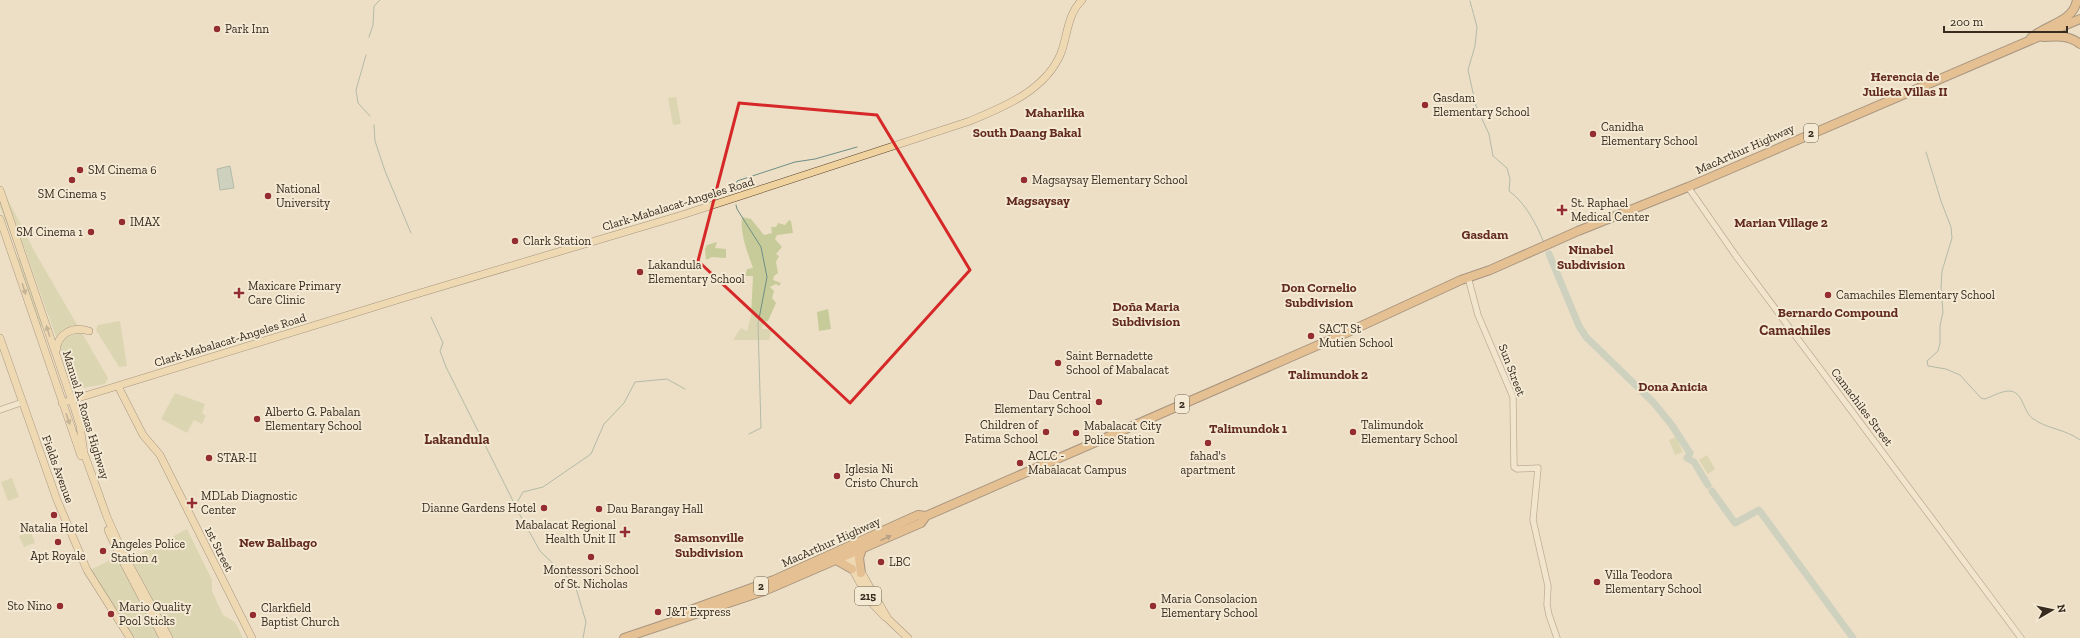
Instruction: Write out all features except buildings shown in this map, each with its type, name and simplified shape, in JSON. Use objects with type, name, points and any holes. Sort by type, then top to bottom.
[{"type":"highway","points":[[2026,42],[2039,30],[2068,17],[2075,9],[2077,0]]},
{"type":"highway","name":"MacArthur Highway","points":[[1412,304],[1416,304],[1469,281],[1578,231],[1688,187],[2080,19]]},
{"type":"highway","points":[[2036,38],[2063,36],[2080,44]]},
{"type":"highway","name":"MacArthur Highway","points":[[680,618],[682,613],[764,585],[847,552],[918,515],[926,516],[1412,304],[1461,280],[1486,272]]},
{"type":"highway","name":"MacArthur Highway","points":[[624,638],[764,591],[836,560],[847,552],[862,549],[921,523],[926,516]]},
{"type":"highway","points":[[861,573],[859,558],[862,549]]},
{"type":"highway","points":[[836,560],[852,569]]},
{"type":"main road","name":"Clark-Mabalacat-Angeles Road","points":[[62,403],[410,296],[689,213],[970,121],[1011,103],[1041,81],[1050,72],[1061,52],[1070,18],[1082,0]]},
{"type":"main road","name":"Manuel A. Roxas Highway","points":[[0,190],[77,417],[84,453],[108,517],[123,553],[169,638]]},
{"type":"main road","points":[[0,213],[15,253],[20,252],[20,246]]},
{"type":"main road","name":"Manuel A. Roxas Highway","points":[[0,219],[62,403],[106,525],[118,554],[163,638]]},
{"type":"main road","points":[[56,354],[57,346],[64,334],[76,329],[89,331]]},
{"type":"main road","name":"Fields Avenue","points":[[0,338],[57,500],[87,570],[130,638]]},
{"type":"main road","points":[[65,382],[73,392],[83,396],[77,417]]},
{"type":"main road","name":"1st Street","points":[[118,386],[143,435],[163,460],[252,638]]},
{"type":"main road","name":"215","points":[[847,552],[852,569],[875,607],[908,638]]},
{"type":"main road","name":"215","points":[[847,552],[888,619]]},
{"type":"street","name":"Camachiles Street","points":[[1688,187],[1736,256],[2021,638]]},
{"type":"street","name":"Sun Street","points":[[1469,281],[1478,314],[1512,397],[1514,412],[1514,467],[1517,469],[1538,468],[1533,520],[1548,586],[1547,607],[1557,638]]},
{"type":"street","points":[[0,410],[23,402]]},
{"type":"highlighted area","points":[[739,103],[877,115],[970,270],[850,403],[698,261]]},
{"type":"green space","points":[[676,97],[681,124],[673,125],[668,98]]},
{"type":"green space","points":[[0,196],[16,248],[0,207]]},
{"type":"green space","points":[[6,196],[36,254],[108,378],[105,384],[77,389],[73,385]]},
{"type":"green space","points":[[742,217],[751,219],[764,235],[772,233],[771,227],[776,227],[778,223],[785,225],[789,220],[791,221],[793,233],[777,235],[775,239],[782,247],[776,254],[779,256],[776,262],[778,273],[774,276],[773,280],[781,283],[779,286],[776,284],[770,287],[774,291],[772,298],[776,303],[768,321],[764,322],[762,329],[772,329],[769,340],[733,340],[741,328],[747,331],[751,316],[753,276],[745,276],[747,269],[753,268],[743,236]]},
{"type":"green space","points":[[717,242],[715,248],[726,249],[726,258],[712,257],[706,260],[705,249],[707,245]]},
{"type":"green space","points":[[20,257],[43,326],[40,327],[17,260]]},
{"type":"green space","points":[[828,309],[831,329],[819,331],[817,312]]},
{"type":"green space","points":[[120,321],[127,366],[119,367],[96,330],[98,325]]},
{"type":"green space","points":[[1072,351],[1076,351],[1078,352],[1078,360],[1072,361],[1069,358],[1069,354]]},
{"type":"green space","points":[[175,393],[205,404],[202,413],[206,416],[202,424],[194,420],[187,433],[161,419]]},
{"type":"green space","points":[[1676,437],[1683,452],[1675,455],[1669,440]]},
{"type":"green space","points":[[1707,455],[1715,469],[1708,474],[1699,460]]},
{"type":"green space","points":[[12,478],[19,497],[8,501],[1,482]]},
{"type":"green space","points":[[187,529],[212,580],[212,591],[223,615],[235,622],[243,638],[173,638],[131,559]]},
{"type":"green space","points":[[31,532],[35,543],[24,547],[19,536]]},
{"type":"green space","points":[[118,556],[162,638],[135,638],[90,570]]},
{"type":"water","points":[[230,166],[234,188],[220,190],[217,169]]},
{"type":"waterway","points":[[369,37],[373,25],[374,6],[380,0]]},
{"type":"waterway","points":[[1470,1],[1477,27],[1475,46],[1468,70],[1476,106],[1489,134],[1493,156],[1507,168],[1510,179],[1509,191],[1520,201],[1530,214],[1544,243]]},
{"type":"waterway","points":[[366,55],[356,90],[358,103],[370,116]]},
{"type":"waterway","points":[[374,125],[375,141],[385,171],[411,233]]},
{"type":"waterway","points":[[736,191],[737,181],[795,162],[815,159],[857,147]]},
{"type":"waterway","points":[[1926,152],[1941,201],[1951,227],[1952,238],[1942,271],[1941,287],[1943,312],[1940,326],[1940,343],[1938,351],[1927,361],[1928,366],[1946,369],[1960,375],[1981,398],[1985,399],[2006,391],[2014,392],[2020,398],[2032,418],[2043,425],[2069,433],[2080,440]]},
{"type":"waterway","points":[[736,205],[761,247],[767,277],[758,324],[761,428],[749,434]]},
{"type":"waterway","points":[[1549,254],[1579,326],[1586,337],[1653,402],[1671,424],[1690,453],[1687,458],[1694,462],[1708,485]]},
{"type":"waterway","points":[[431,317],[443,343],[440,351],[446,367],[515,505]]},
{"type":"waterway","points":[[583,638],[586,622],[575,585],[540,551],[515,506],[523,492],[543,487],[591,454],[604,424],[624,403],[635,382],[667,379],[685,389]]},
{"type":"waterway","points":[[1712,491],[1735,523],[1759,510],[1853,638]]},
{"type":"place","name":"Park Inn","points":[[217,29]]},
{"type":"place","name":"Gasdam Elementary School","points":[[1425,105]]},
{"type":"place","name":"Canidha Elementary School","points":[[1593,134]]},
{"type":"place","name":"SM Cinema 6","points":[[80,170]]},
{"type":"place","name":"SM Cinema 5","points":[[72,180]]},
{"type":"place","name":"Magsaysay Elementary School","points":[[1024,180]]},
{"type":"place","name":"National University","points":[[268,196]]},
{"type":"place","name":"St. Raphael Medical Center","points":[[1562,210]]},
{"type":"place","name":"IMAX","points":[[122,222]]},
{"type":"place","name":"SM Cinema 1","points":[[91,232]]},
{"type":"place","name":"Clark Station","points":[[515,241]]},
{"type":"place","name":"Lakandula Elementary School","points":[[640,272]]},
{"type":"place","name":"Maxicare Primary Care Clinic","points":[[239,293]]},
{"type":"place","name":"Camachiles Elementary School","points":[[1828,295]]},
{"type":"place","name":"SACT St Mutien School","points":[[1311,336]]},
{"type":"place","name":"Saint Bernadette School of Mabalacat","points":[[1058,363]]},
{"type":"place","name":"Dau Central Elementary School","points":[[1099,402]]},
{"type":"place","name":"Alberto G. Pabalan Elementary School","points":[[257,419]]},
{"type":"place","name":"Children of Fatima School","points":[[1046,432]]},
{"type":"place","name":"Talimundok Elementary School","points":[[1353,432]]},
{"type":"place","name":"Mabalacat City Police Station","points":[[1076,433]]},
{"type":"place","name":"fahad's apartment","points":[[1208,443]]},
{"type":"place","name":"STAR-II","points":[[209,458]]},
{"type":"place","name":"ACLC - Mabalacat Campus","points":[[1020,463]]},
{"type":"place","name":"Iglesia Ni Cristo Church","points":[[837,476]]},
{"type":"place","name":"MDLab Diagnostic Center","points":[[192,503]]},
{"type":"place","name":"Dianne Gardens Hotel","points":[[544,508]]},
{"type":"place","name":"Dau Barangay Hall","points":[[599,509]]},
{"type":"place","name":"Natalia Hotel","points":[[54,515]]},
{"type":"place","name":"Mabalacat Regional Health Unit II","points":[[625,532]]},
{"type":"place","name":"Apt Royale","points":[[58,542]]},
{"type":"place","name":"Angeles Police Station 4","points":[[103,551]]},
{"type":"place","name":"Montessori School of St. Nicholas","points":[[591,557]]},
{"type":"place","name":"LBC","points":[[881,562]]},
{"type":"place","name":"Villa Teodora Elementary School","points":[[1597,582]]},
{"type":"place","name":"Sto Nino","points":[[60,606]]},
{"type":"place","name":"Maria Consolacion Elementary School","points":[[1153,606]]},
{"type":"place","name":"J&T Express","points":[[658,612]]},
{"type":"place","name":"Mario Quality Pool Sticks","points":[[111,614]]},
{"type":"place","name":"Clarkfield Baptist Church","points":[[253,615]]},
{"type":"district","name":"Herencia de Julieta Villas II","points":[[1905,84]]},
{"type":"district","name":"Maharlika","points":[[1055,112]]},
{"type":"district","name":"South Daang Bakal","points":[[1027,132]]},
{"type":"district","name":"Magsaysay","points":[[1038,200]]},
{"type":"district","name":"Marian Village 2","points":[[1781,222]]},
{"type":"district","name":"Gasdam","points":[[1485,234]]},
{"type":"district","name":"Ninabel Subdivision","points":[[1591,256]]},
{"type":"district","name":"Don Cornelio Subdivision","points":[[1319,294]]},
{"type":"district","name":"Bernardo Compound","points":[[1838,312]]},
{"type":"district","name":"Doña Maria Subdivision","points":[[1146,314]]},
{"type":"district","name":"Camachiles","points":[[1795,330]]},
{"type":"district","name":"Talimundok 2","points":[[1328,374]]},
{"type":"district","name":"Dona Anicia","points":[[1673,386]]},
{"type":"district","name":"Talimundok 1","points":[[1248,428]]},
{"type":"district","name":"Lakandula","points":[[457,439]]},
{"type":"district","name":"New Balibago","points":[[278,542]]},
{"type":"district","name":"Samsonville Subdivision","points":[[709,544]]}]
